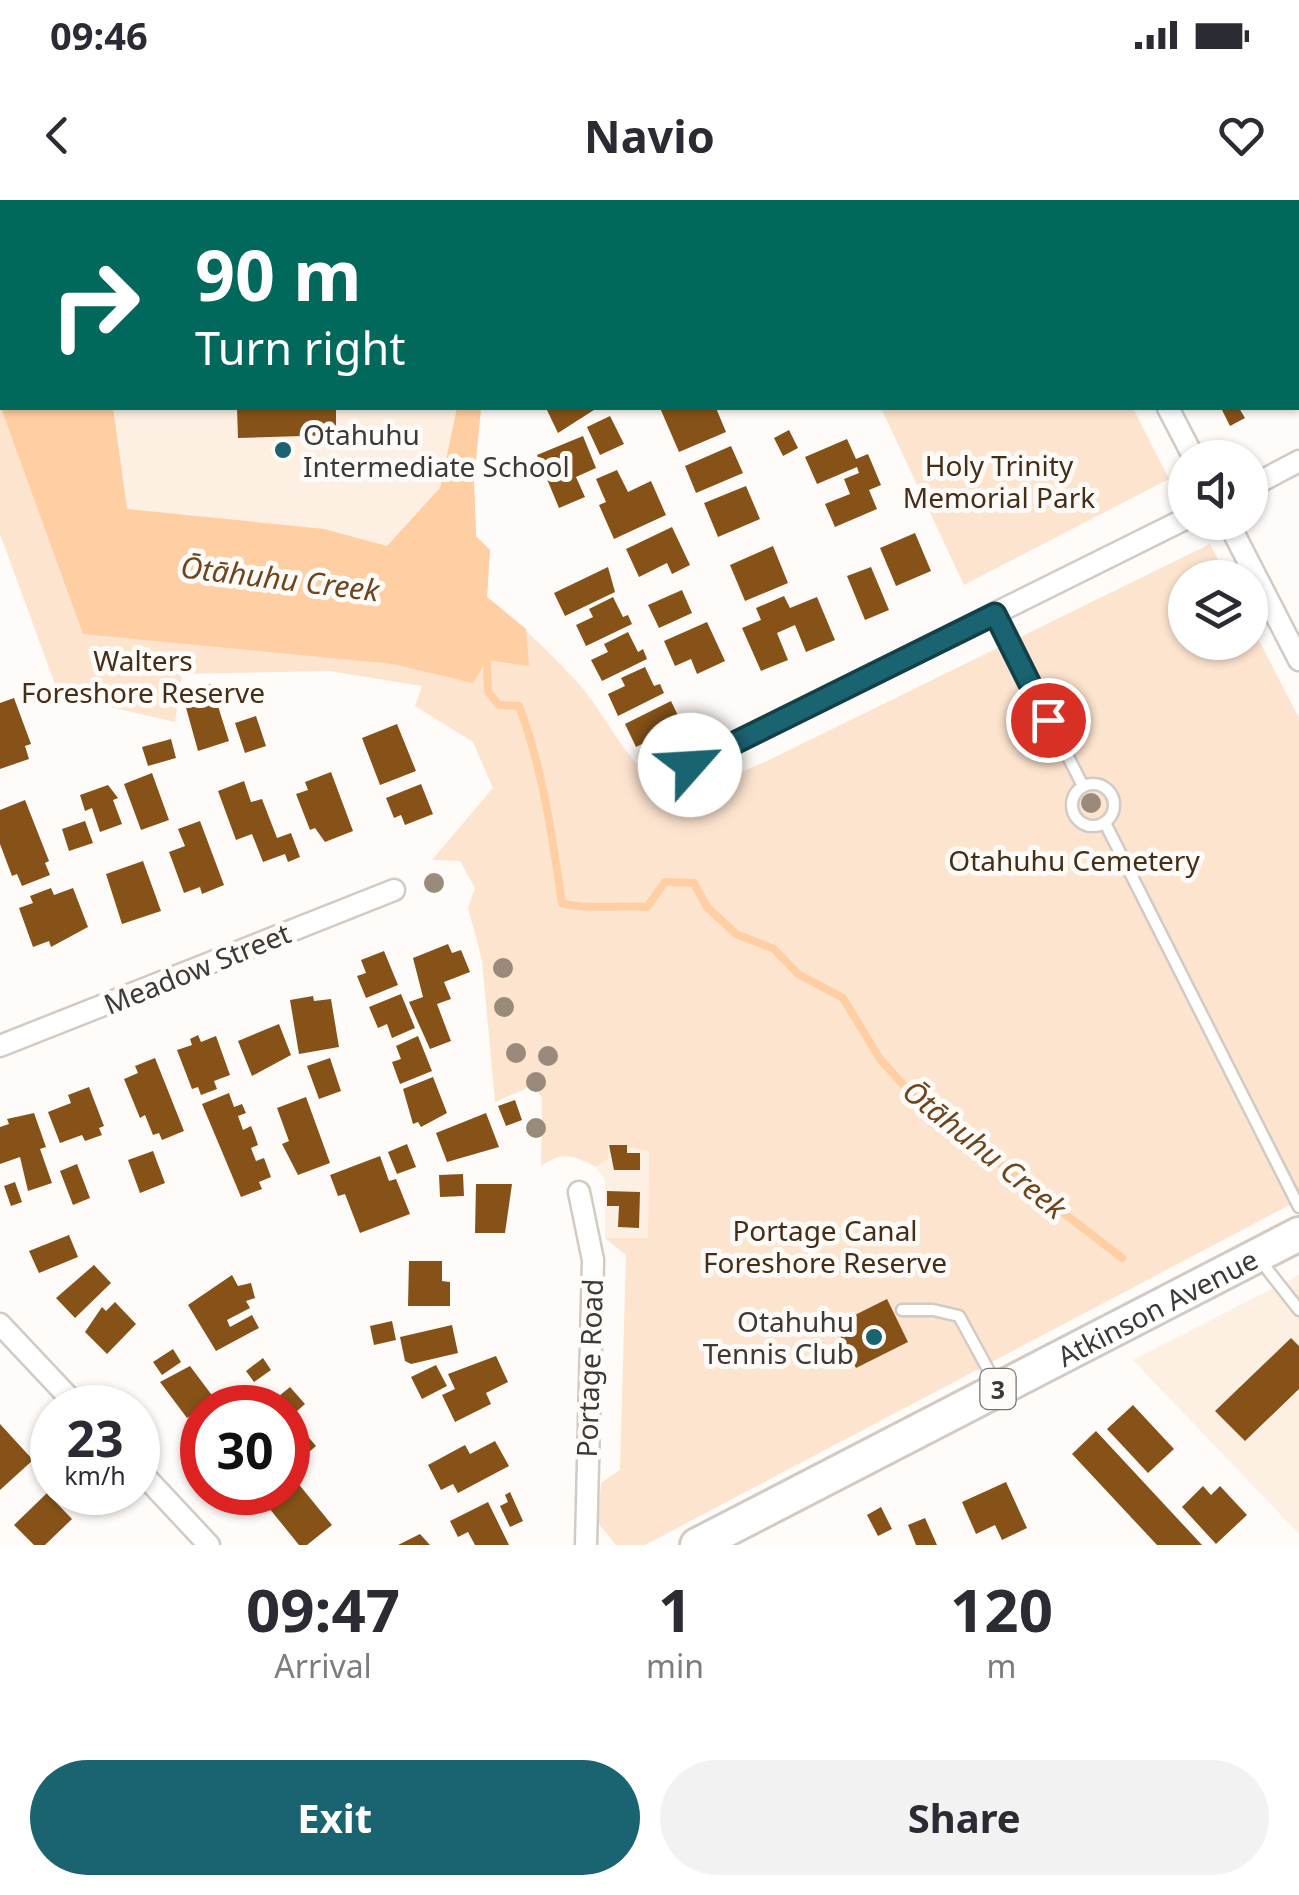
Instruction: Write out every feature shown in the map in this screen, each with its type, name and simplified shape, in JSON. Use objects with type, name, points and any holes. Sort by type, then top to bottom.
[{"type":"main road","name":"Atkinson Avenue","points":[[697,1545],[1299,1234]]},
{"type":"street","points":[[1169,410],[1185,440]]},
{"type":"street","points":[[1268,477],[1299,461]]},
{"type":"street","points":[[690,765],[1168,528]]},
{"type":"street","points":[[1237,540],[1299,660]]},
{"type":"street","name":"Meadow Street","points":[[3,1037],[394,890]]},
{"type":"street","name":"Portage Road","points":[[579,1192],[594,1260],[586,1545]]},
{"type":"street","points":[[0,1324],[57,1385]]},
{"type":"street","points":[[160,1493],[209,1545]]},
{"type":"lane","points":[[995,614],[1083,786]]},
{"type":"lane","points":[[1096,784],[1109,791],[1113,812],[1104,823],[1085,825],[1074,816],[1072,803],[1083,786],[1096,784]]},
{"type":"lane","points":[[1104,823],[1299,1207]]},
{"type":"lane","points":[[1257,1256],[1299,1310]]},
{"type":"lane","points":[[902,1310],[934,1310],[959,1316],[998,1389]]},
{"type":"shaded area","name":"Otahuhu Intermediate School","points":[[113,410],[457,410],[440,488],[387,546],[324,529],[126,509]]},
{"type":"shaded area","points":[[608,1144],[649,1150],[648,1238],[605,1238],[605,1180],[596,1167],[608,1159]]},
{"type":"shaded area","points":[[1299,1275],[1299,1534],[1133,1360]]},
{"type":"green space","points":[[0,410],[113,410],[127,509],[324,529],[387,546],[440,488],[457,410],[481,410],[474,481],[476,536],[490,550],[487,597],[579,684],[628,753],[664,785],[668,804],[767,761],[1168,565],[1168,660],[1268,658],[1299,718],[1299,1200],[645,1545],[616,1545],[598,1523],[601,1483],[620,1470],[626,1255],[605,1238],[648,1238],[649,1151],[608,1144],[608,1159],[596,1167],[568,1156],[541,1166],[542,1097],[532,1086],[495,1102],[482,960],[468,908],[475,888],[460,861],[432,860],[493,788],[473,742],[415,706],[422,686],[329,671],[182,674],[175,722],[59,695],[0,534]]},
{"type":"green space","name":"Holy Trinity Memorial Park","points":[[882,410],[1134,410],[1168,480],[964,585]]},
{"type":"green space","points":[[1210,544],[1218,560],[1177,560]]},
{"type":"water","points":[[2,410],[113,410],[127,509],[324,529],[387,546],[440,488],[457,410],[481,410],[474,481],[476,536],[490,550],[487,597],[526,629],[529,666],[487,660],[473,683],[393,664],[83,634]]},
{"type":"building","points":[[237,410],[336,410],[336,435],[238,438]]},
{"type":"building","points":[[547,410],[594,410],[558,433]]},
{"type":"building","points":[[661,410],[717,410],[726,432],[679,452]]},
{"type":"building","points":[[1222,410],[1240,410],[1245,418],[1230,426]]},
{"type":"building","points":[[610,416],[624,444],[600,455],[587,427]]},
{"type":"building","points":[[789,430],[798,448],[783,456],[774,438]]},
{"type":"building","points":[[583,436],[596,468],[576,477],[585,497],[559,508],[537,455]]},
{"type":"building","points":[[847,439],[856,459],[868,454],[881,485],[869,490],[877,509],[835,527],[825,504],[850,494],[844,479],[859,473],[857,467],[817,484],[805,457]]},
{"type":"building","points":[[731,446],[743,473],[696,493],[685,466]]},
{"type":"building","points":[[617,470],[628,492],[651,481],[666,515],[614,539],[599,505],[606,502],[596,479]]},
{"type":"building","points":[[746,486],[760,519],[718,537],[704,503]]},
{"type":"building","points":[[672,527],[690,565],[672,574],[667,563],[639,577],[626,549]]},
{"type":"building","points":[[915,533],[931,571],[896,586],[880,548]]},
{"type":"building","points":[[773,546],[788,583],[745,601],[730,565]]},
{"type":"building","points":[[608,567],[615,592],[565,616],[554,593]]},
{"type":"building","points":[[871,567],[889,610],[865,620],[847,576]]},
{"type":"building","points":[[682,590],[692,613],[659,628],[648,605]]},
{"type":"building","points":[[784,596],[790,608],[817,597],[835,640],[806,652],[795,625],[777,633],[788,660],[761,671],[742,628],[761,620],[756,608]]},
{"type":"building","points":[[613,597],[623,617],[628,615],[632,624],[586,646],[576,625],[593,617],[589,609]]},
{"type":"building","points":[[707,622],[725,661],[697,674],[691,659],[675,666],[664,641]]},
{"type":"building","points":[[628,632],[638,652],[643,649],[647,659],[602,681],[591,660],[608,652],[604,644]]},
{"type":"building","points":[[645,667],[654,686],[660,684],[664,693],[618,716],[608,694],[625,686],[621,678]]},
{"type":"building","points":[[211,684],[229,741],[198,751],[182,693]]},
{"type":"building","points":[[14,698],[31,744],[25,746],[29,759],[0,769],[0,703]]},
{"type":"building","points":[[671,701],[682,724],[636,747],[625,724]]},
{"type":"building","points":[[256,716],[266,746],[245,753],[235,723]]},
{"type":"building","points":[[397,724],[416,771],[380,785],[362,738]]},
{"type":"building","points":[[171,739],[176,758],[148,766],[142,747]]},
{"type":"building","points":[[331,772],[353,831],[325,842],[315,828],[310,830],[296,794],[308,790],[305,782]]},
{"type":"building","points":[[152,773],[169,820],[141,830],[124,784]]},
{"type":"building","points":[[244,781],[251,802],[262,799],[277,838],[291,833],[300,857],[288,862],[285,854],[263,862],[252,834],[236,840],[218,791]]},
{"type":"building","points":[[421,784],[433,814],[405,825],[401,815],[394,818],[386,798]]},
{"type":"building","points":[[108,785],[118,798],[113,800],[122,824],[100,832],[92,808],[85,811],[80,795]]},
{"type":"building","points":[[25,800],[49,861],[45,863],[50,875],[22,886],[17,874],[12,876],[0,844],[0,810]]},
{"type":"building","points":[[85,821],[93,843],[69,851],[62,829]]},
{"type":"building","points":[[200,821],[224,885],[202,894],[200,887],[184,893],[169,852],[185,846],[178,829]]},
{"type":"building","points":[[143,861],[161,911],[122,924],[106,874]]},
{"type":"building","points":[[51,888],[54,895],[73,888],[88,927],[51,947],[49,941],[33,947],[19,908],[33,903],[30,896]]},
{"type":"building","points":[[448,944],[452,953],[461,950],[470,972],[444,982],[451,999],[437,1004],[451,1041],[430,1049],[409,1002],[423,997],[413,958]]},
{"type":"building","points":[[384,951],[398,985],[366,998],[357,976],[366,973],[361,960]]},
{"type":"building","points":[[401,994],[415,1028],[392,1038],[387,1024],[378,1028],[369,1007]]},
{"type":"building","points":[[313,996],[314,1001],[331,999],[339,1047],[299,1054],[290,1000]]},
{"type":"building","points":[[279,1024],[291,1055],[252,1076],[238,1041]]},
{"type":"building","points":[[198,1035],[201,1042],[216,1036],[230,1075],[214,1081],[217,1089],[201,1095],[198,1087],[192,1089],[177,1050],[192,1045],[190,1039]]},
{"type":"building","points":[[418,1036],[432,1071],[400,1084],[392,1062],[401,1059],[396,1046]]},
{"type":"building","points":[[155,1058],[184,1131],[162,1140],[159,1133],[153,1135],[145,1115],[140,1118],[124,1079],[138,1073],[135,1066]]},
{"type":"building","points":[[330,1058],[341,1091],[319,1099],[307,1066]]},
{"type":"building","points":[[433,1077],[447,1113],[421,1127],[418,1122],[413,1124],[403,1089]]},
{"type":"building","points":[[89,1087],[104,1126],[99,1128],[102,1135],[85,1141],[82,1135],[60,1143],[48,1112],[71,1103],[68,1095]]},
{"type":"building","points":[[229,1093],[234,1107],[242,1104],[246,1113],[238,1116],[243,1130],[251,1126],[258,1145],[251,1148],[256,1161],[264,1158],[271,1177],[259,1182],[262,1189],[241,1197],[202,1104]]},
{"type":"building","points":[[306,1097],[330,1163],[298,1175],[282,1144],[289,1141],[277,1108]]},
{"type":"building","points":[[515,1100],[522,1120],[506,1126],[498,1106]]},
{"type":"building","points":[[34,1113],[46,1147],[40,1149],[52,1183],[28,1191],[20,1157],[0,1164],[0,1127],[9,1124],[7,1119]]},
{"type":"building","points":[[486,1113],[499,1147],[447,1162],[436,1133]]},
{"type":"building","points":[[407,1144],[416,1167],[397,1174],[388,1152]]},
{"type":"building","points":[[609,1145],[627,1145],[627,1153],[640,1153],[640,1170],[614,1170]]},
{"type":"building","points":[[153,1151],[165,1183],[140,1193],[128,1160]]},
{"type":"building","points":[[380,1156],[389,1181],[396,1179],[410,1214],[360,1233],[345,1194],[338,1196],[330,1175]]},
{"type":"building","points":[[77,1164],[90,1198],[73,1205],[60,1171]]},
{"type":"building","points":[[463,1174],[464,1196],[440,1197],[439,1175]]},
{"type":"building","points":[[15,1182],[22,1202],[11,1206],[4,1186]]},
{"type":"building","points":[[476,1184],[512,1184],[505,1233],[475,1233]]},
{"type":"building","points":[[607,1191],[640,1192],[639,1228],[618,1227],[619,1206],[607,1206]]},
{"type":"building","points":[[69,1235],[78,1257],[39,1273],[29,1251]]},
{"type":"building","points":[[409,1261],[442,1261],[442,1281],[450,1282],[450,1306],[408,1306]]},
{"type":"building","points":[[94,1265],[111,1283],[75,1318],[56,1298]]},
{"type":"building","points":[[232,1275],[238,1286],[251,1283],[255,1298],[246,1301],[250,1308],[227,1320],[230,1327],[252,1315],[259,1328],[216,1351],[188,1305]]},
{"type":"building","name":"Otahuhu Tennis Club","points":[[887,1299],[908,1342],[856,1368],[835,1325]]},
{"type":"building","points":[[115,1302],[136,1324],[107,1354],[85,1332],[102,1307],[106,1311]]},
{"type":"building","points":[[392,1321],[396,1340],[374,1345],[370,1326]]},
{"type":"building","points":[[452,1325],[458,1353],[411,1364],[405,1361],[400,1337]]},
{"type":"building","points":[[1291,1338],[1299,1346],[1299,1389],[1245,1441],[1215,1411]]},
{"type":"building","points":[[173,1349],[181,1362],[162,1375],[153,1362]]},
{"type":"building","points":[[496,1356],[508,1382],[486,1393],[491,1404],[455,1422],[442,1395],[455,1389],[448,1374]]},
{"type":"building","points":[[263,1358],[271,1370],[254,1382],[246,1371]]},
{"type":"building","points":[[436,1365],[447,1386],[422,1399],[411,1377]]},
{"type":"building","points":[[190,1366],[204,1385],[180,1385],[180,1409],[160,1382]]},
{"type":"building","points":[[1133,1405],[1174,1449],[1148,1473],[1107,1429]]},
{"type":"building","points":[[0,1424],[30,1457],[30,1463],[0,1490]]},
{"type":"building","points":[[1096,1431],[1202,1545],[1157,1545],[1072,1454]]},
{"type":"building","points":[[495,1441],[509,1466],[458,1493],[453,1484],[441,1490],[428,1465],[465,1445],[470,1454]]},
{"type":"building","points":[[1006,1482],[1027,1528],[1002,1540],[995,1525],[976,1534],[962,1502]]},
{"type":"building","points":[[1203,1486],[1211,1495],[1220,1486],[1247,1515],[1216,1544],[1182,1507]]},
{"type":"building","points":[[510,1492],[523,1521],[510,1527],[500,1506],[508,1502],[505,1495]]},
{"type":"building","points":[[310,1498],[332,1525],[307,1545],[299,1545],[275,1515],[310,1515]]},
{"type":"building","points":[[488,1502],[509,1545],[475,1545],[468,1532],[458,1537],[450,1521]]},
{"type":"building","points":[[881,1507],[892,1529],[878,1536],[867,1515]]},
{"type":"building","points":[[30,1509],[30,1515],[68,1515],[72,1519],[45,1545],[34,1545],[14,1525]]},
{"type":"building","points":[[925,1518],[937,1545],[916,1545],[908,1525]]},
{"type":"building","points":[[420,1534],[430,1545],[398,1545]]},
{"type":"waterway","name":"Ōtāhuhu Creek","points":[[480,654],[487,659],[488,692],[499,705],[519,706],[527,730],[546,803],[562,903],[647,907],[665,882],[694,883],[707,907],[736,934],[774,949],[798,974],[843,998],[880,1059],[916,1099],[1122,1258]]},
{"type":"place","name":"Otahuhu Intermediate School","points":[[283,450]]},
{"type":"place","name":"Otahuhu Tennis Club","points":[[874,1337]]},
{"type":"route","points":[[690,765],[995,614],[1048,720]]},
{"type":"park label","name":"Walters Foreshore Reserve","points":[[143,676]]},
{"type":"park label","name":"Otahuhu Cemetery","points":[[1074,860]]},
{"type":"park label","name":"Portage Canal Foreshore Reserve","points":[[825,1246]]}]
